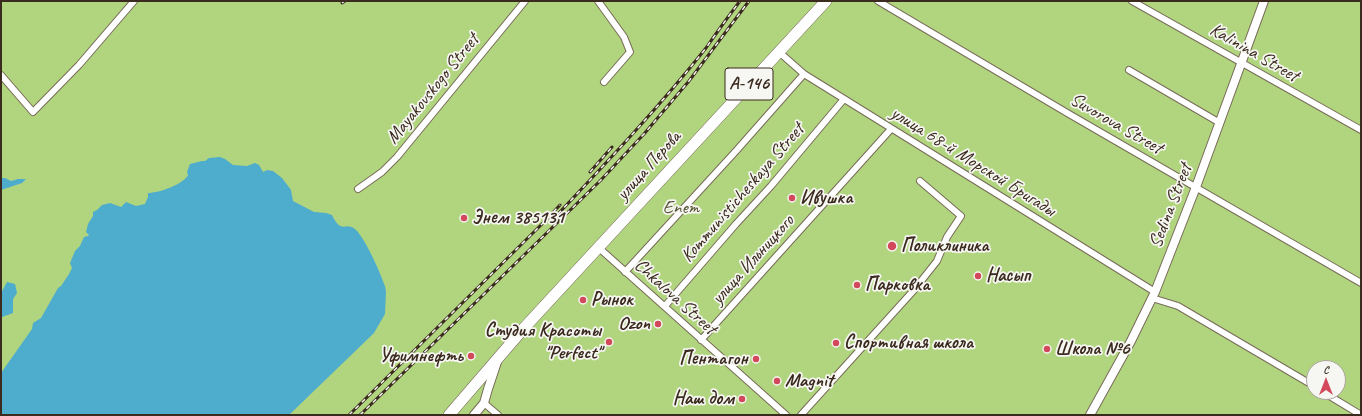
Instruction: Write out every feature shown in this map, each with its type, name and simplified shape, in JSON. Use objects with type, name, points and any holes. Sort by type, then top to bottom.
[{"type":"highway","name":"улица Перова","points":[[449,415],[499,357],[826,1]]},
{"type":"street","points":[[1,75],[33,112],[79,65],[134,1]]},
{"type":"street","name":"Mayakovskogo Street","points":[[358,189],[382,172],[397,157],[525,1]]},
{"type":"street","points":[[598,1],[624,37],[630,52],[604,82]]},
{"type":"street","name":"Suvorova Street","points":[[878,1],[1361,283]]},
{"type":"street","name":"Kalinina Street","points":[[1132,1],[1361,130]]},
{"type":"street","name":"Sedina Street","points":[[1090,415],[1131,341],[1153,295],[1196,187],[1264,1]]},
{"type":"street","name":"улица 68-й Морской Бригады","points":[[778,52],[804,74],[844,100],[1153,295],[1178,306],[1306,381]]},
{"type":"street","points":[[1129,70],[1220,123]]},
{"type":"street","points":[[625,272],[804,74]]},
{"type":"street","name":"Kommunisticheskaya Street","points":[[665,306],[771,186],[844,100]]},
{"type":"street","name":"улица Ильницкого","points":[[701,340],[891,129]]},
{"type":"street","points":[[801,415],[914,290],[937,261],[947,237],[961,216],[920,181]]},
{"type":"street","name":"Chkalova Street","points":[[599,248],[786,415]]},
{"type":"street","name":"улица Перова","points":[[474,415],[484,403],[499,357]]},
{"type":"street","points":[[1336,400],[1361,415]]},
{"type":"street","points":[[484,403],[498,415]]},
{"type":"green space","name":"Enem","points":[[1,1],[1361,1],[1361,415],[1,415]]},
{"type":"water","points":[[220,157],[233,165],[247,166],[255,163],[259,165],[263,172],[267,170],[273,171],[282,178],[291,190],[293,201],[314,212],[332,215],[338,225],[349,226],[356,230],[368,248],[385,286],[385,314],[374,333],[289,415],[1,415],[1,373],[32,329],[33,323],[41,318],[58,288],[69,274],[72,268],[70,263],[75,251],[80,246],[84,237],[89,235],[86,232],[88,224],[93,216],[93,212],[102,205],[110,203],[121,207],[126,202],[136,206],[145,204],[148,193],[171,187],[182,182],[188,175],[187,172],[190,164],[205,161],[209,158]]},
{"type":"water","points":[[1,178],[11,181],[26,179],[22,183],[1,190]]},
{"type":"water","points":[[7,282],[15,284],[17,293],[13,299],[13,313],[2,317],[1,319],[1,293]]},
{"type":"railway","points":[[558,214],[671,91],[706,48],[740,1]]},
{"type":"railway","points":[[360,415],[600,181],[644,134],[689,81],[749,1]]},
{"type":"railway","points":[[590,172],[612,147]]},
{"type":"railway","points":[[349,415],[560,205]]},
{"type":"place","name":"Ивушка","points":[[792,198]]},
{"type":"place","name":"Энем 385131","points":[[464,218]]},
{"type":"place","name":"Поликлиника","points":[[892,246]]},
{"type":"place","name":"Насып","points":[[978,276]]},
{"type":"place","name":"Парковка","points":[[857,285]]},
{"type":"place","name":"Рынок","points":[[583,300]]},
{"type":"place","name":"Ozon","points":[[658,324]]},
{"type":"place","name":"Студия Красоты \"Perfect\"","points":[[609,342]]},
{"type":"place","name":"Спортивная школа","points":[[836,343]]},
{"type":"place","name":"Школа №6","points":[[1047,349]]},
{"type":"place","name":"Уфимнефть","points":[[471,356]]},
{"type":"place","name":"Пентагон","points":[[756,359]]},
{"type":"place","name":"Magnit","points":[[777,381]]},
{"type":"place","name":"Наш дом","points":[[742,399]]}]
